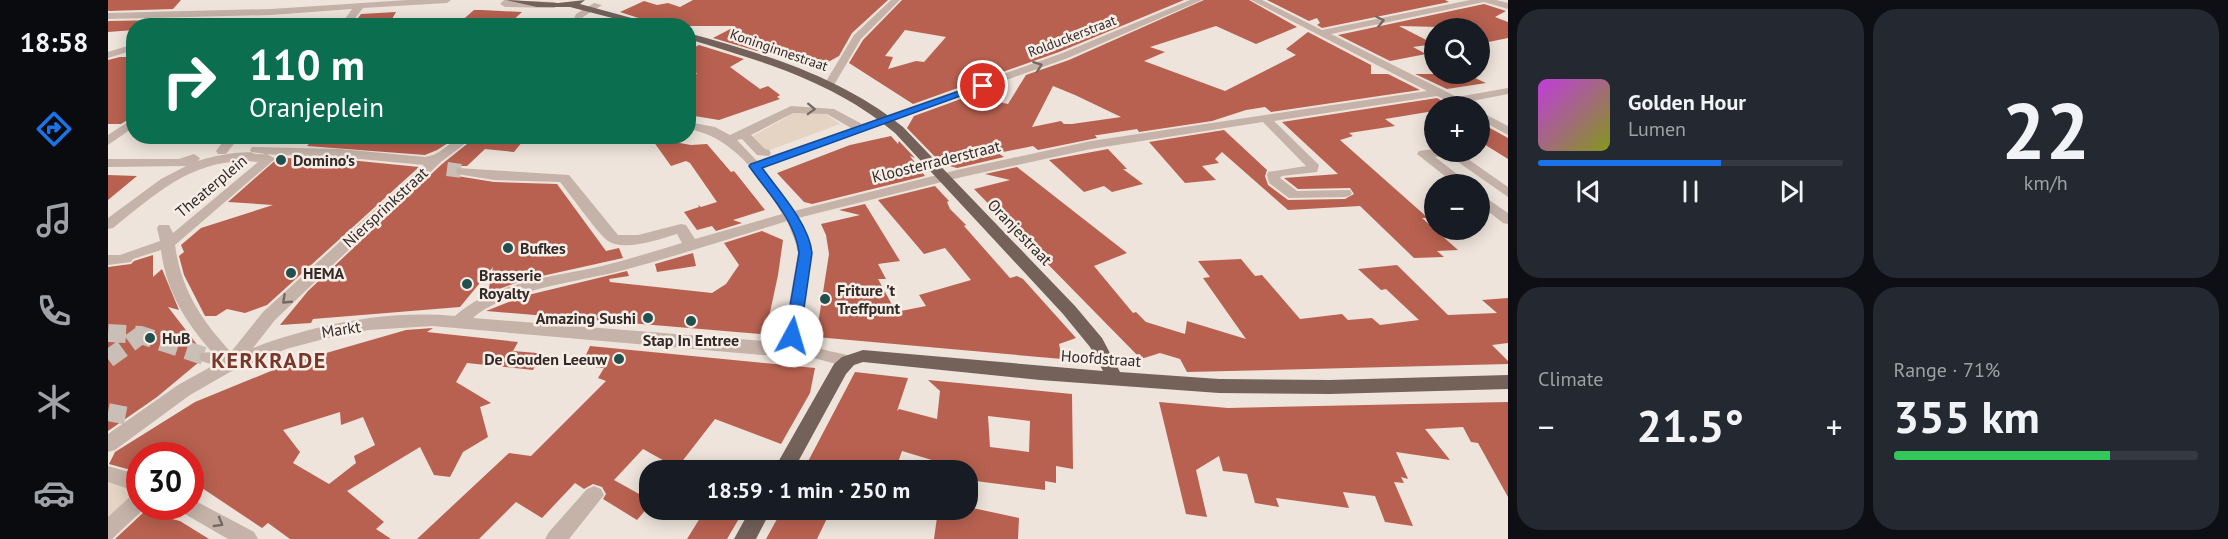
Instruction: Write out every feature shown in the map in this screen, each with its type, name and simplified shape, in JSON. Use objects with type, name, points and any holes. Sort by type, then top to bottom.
[{"type":"main road","points":[[555,3],[578,2],[631,18]]},
{"type":"main road","name":"Koninginnestraat","points":[[696,38],[788,67],[830,84],[857,98],[887,120]]},
{"type":"main road","name":"Oranjestraat","points":[[887,120],[1092,337],[1111,369],[1114,379]]},
{"type":"main road","name":"Hoofdstraat","points":[[848,361],[859,356],[872,356],[1114,379],[1219,386],[1277,387],[1508,382]]},
{"type":"main road","points":[[789,460],[830,387],[848,361]]},
{"type":"main road","points":[[745,539],[755,520]]},
{"type":"street","points":[[111,17],[271,12],[447,0]]},
{"type":"street","points":[[510,0],[505,4],[538,7],[555,3]]},
{"type":"street","points":[[830,84],[857,37],[896,0]]},
{"type":"street","name":"Rolduckerstraat","points":[[856,126],[887,120],[983,86],[1075,52],[1198,0]]},
{"type":"street","points":[[1255,0],[1446,96]]},
{"type":"street","points":[[1322,33],[1484,0],[1508,6]]},
{"type":"street","points":[[350,18],[359,7]]},
{"type":"street","points":[[578,18],[593,7]]},
{"type":"street","points":[[108,55],[126,49]]},
{"type":"street","points":[[1490,96],[1508,91]]},
{"type":"street","name":"Kloosterraderstraat","points":[[459,322],[476,306],[508,293],[621,266],[790,216],[943,177],[1090,145],[1439,92]]},
{"type":"street","points":[[729,139],[744,134],[791,109],[830,111],[856,126]]},
{"type":"street","points":[[1266,119],[1312,165],[1312,169],[1278,172],[1273,175],[1274,180],[1294,195],[1345,193]]},
{"type":"street","points":[[1490,120],[1508,130]]},
{"type":"street","points":[[696,126],[710,129],[729,139],[755,166],[790,216],[805,248],[792,336],[806,350]]},
{"type":"street","points":[[755,166],[765,153],[812,139],[820,132],[856,126]]},
{"type":"street","points":[[755,166],[856,126]]},
{"type":"street","points":[[108,141],[126,127]]},
{"type":"street","points":[[744,134],[761,152],[765,153]]},
{"type":"street","points":[[222,151],[228,144]]},
{"type":"street","name":"Niersprinkstraat","points":[[232,363],[269,316],[432,163],[458,144]]},
{"type":"street","points":[[108,213],[163,172],[181,163],[222,151],[329,153],[425,160],[447,169]]},
{"type":"street","name":"Theaterplein","points":[[108,225],[169,179],[188,169],[234,157],[269,159],[167,236],[126,256],[126,259],[108,260]]},
{"type":"street","points":[[1434,162],[1450,174]]},
{"type":"street","points":[[1465,162],[1508,193]]},
{"type":"street","points":[[108,163],[181,163]]},
{"type":"street","points":[[462,171],[494,176],[564,178],[613,238],[624,240],[681,228],[690,244]]},
{"type":"street","points":[[1490,206],[1508,220]]},
{"type":"street","points":[[167,236],[170,261],[186,308],[196,325],[232,363]]},
{"type":"street","name":"Markt","points":[[108,444],[135,418],[232,363],[274,345],[314,333],[400,321],[459,322]]},
{"type":"street","name":"Hoofdstraat","points":[[459,322],[695,349],[806,350],[848,361]]},
{"type":"street","points":[[207,357],[232,363]]},
{"type":"street","points":[[108,474],[126,480]]},
{"type":"street","points":[[556,539],[594,495]]},
{"type":"street","points":[[108,531],[126,514]]},
{"type":"street","points":[[204,515],[247,539]]},
{"type":"shaded area","points":[[823,112],[840,124],[767,151],[751,137],[787,117],[789,113]]},
{"type":"shaded area","points":[[108,474],[126,480],[126,513],[108,531]]},
{"type":"building","points":[[108,0],[181,0],[173,9],[108,11]]},
{"type":"building","points":[[693,0],[888,0],[852,33],[839,56],[821,66],[762,48],[757,51],[713,38],[736,26],[696,26],[696,18],[638,18],[620,12],[644,1],[657,5],[668,3],[680,7]]},
{"type":"building","points":[[902,0],[1184,0],[1059,52],[913,104],[849,63],[863,40]],"holes":[[[905,30],[946,37],[924,62],[916,61],[888,69],[893,57],[885,56]]]},
{"type":"building","points":[[1204,0],[1249,0],[1297,27],[1256,44],[1216,26],[1150,47],[1165,52],[1144,61],[1225,91],[1296,55],[1286,49],[1308,32],[1371,65],[1371,74],[1388,74],[1420,90],[1271,112],[1265,107],[1246,110],[1212,121],[1139,132],[1137,129],[1095,135],[1097,138],[1038,150],[1033,146],[998,153],[1004,157],[957,168],[942,164],[907,128],[914,116],[969,96],[1008,104],[1026,75],[1069,60]],"holes":[[[1053,86],[1121,117],[1072,124],[1064,124],[1061,121],[1032,127]]]},
{"type":"building","points":[[1267,0],[1445,0],[1449,2],[1322,28],[1317,25],[1320,23],[1317,18],[1309,21]]},
{"type":"building","points":[[1484,4],[1506,11],[1495,17],[1508,22],[1508,38],[1490,42],[1490,18],[1424,18],[1424,27],[1399,26],[1424,39],[1424,45],[1413,47],[1424,54],[1390,61],[1338,35]]},
{"type":"building","points":[[474,10],[522,12],[516,18],[465,18]]},
{"type":"building","points":[[396,12],[393,18],[358,18],[361,14]]},
{"type":"building","points":[[108,21],[126,21],[126,31],[108,32]]},
{"type":"building","points":[[699,45],[744,59],[730,67],[760,89],[768,86],[780,95],[777,97],[780,99],[719,120],[696,116],[696,46]]},
{"type":"building","points":[[126,57],[126,121],[121,124],[108,124],[108,60]]},
{"type":"building","points":[[1436,84],[1480,84],[1447,89]]},
{"type":"building","points":[[1424,100],[1424,113],[1385,119],[1395,126],[1349,133],[1353,136],[1340,140],[1424,214],[1422,218],[1424,220],[1424,240],[1447,240],[1458,250],[1437,251],[1444,257],[1414,258],[1360,206],[1288,210],[1222,152],[1215,159],[1219,163],[1202,166],[1216,180],[1185,183],[1149,142],[1224,130],[1267,170],[1265,176],[1268,185],[1288,200],[1345,199],[1354,194],[1350,188],[1298,189],[1284,178],[1338,174],[1282,122]]},
{"type":"building","points":[[1490,128],[1508,138],[1508,159],[1490,148]]},
{"type":"building","points":[[891,136],[915,158],[910,156],[925,176],[812,204],[804,202],[777,173],[850,145]]},
{"type":"building","points":[[309,144],[446,144],[425,155],[307,146]]},
{"type":"building","points":[[467,144],[520,144],[514,152],[485,149],[467,166],[456,166],[454,172],[457,176],[494,182],[557,184],[606,251],[619,248],[623,258],[524,280],[488,293],[493,267],[460,307],[313,319],[311,323],[280,325],[308,291],[442,164]]},
{"type":"building","points":[[655,144],[707,144],[731,172],[734,171],[765,210],[733,220],[742,223],[716,231],[712,226],[697,230],[684,212],[699,207],[698,205],[701,207],[717,202],[690,163],[686,161],[671,166]]},
{"type":"building","points":[[1108,149],[1127,169],[1123,169],[1143,184],[1112,192],[1104,186],[1084,192],[1049,160]]},
{"type":"building","points":[[278,158],[339,159],[419,167],[267,305],[245,313],[227,309],[216,316],[205,316],[184,275],[179,256],[184,252],[181,245],[201,228],[273,205],[228,202]]},
{"type":"building","points":[[1017,167],[1127,253],[1094,266],[1133,313],[1136,312],[1146,322],[1185,334],[1187,321],[1246,339],[1203,278],[1210,277],[1198,261],[1241,259],[1255,276],[1262,275],[1300,319],[1342,314],[1348,320],[1372,318],[1380,325],[1419,320],[1386,289],[1381,290],[1358,269],[1397,265],[1448,315],[1497,313],[1482,300],[1508,298],[1508,343],[1492,345],[1508,361],[1508,364],[1187,372],[1180,359],[1160,353],[1141,359],[974,189],[1010,180],[985,174]]},
{"type":"building","points":[[108,175],[137,176],[108,200]]},
{"type":"building","points":[[935,186],[949,201],[947,202],[950,209],[1010,278],[1017,276],[1023,279],[1076,338],[1059,344],[1062,359],[816,337],[829,254],[826,235],[821,224],[860,215],[839,210],[865,204],[900,261],[878,264],[886,279],[878,279],[896,312],[926,306],[919,295],[971,280],[945,248],[924,254],[878,200]]},
{"type":"building","points":[[762,231],[783,240],[766,331],[760,334],[486,311],[524,296],[627,271],[629,276],[609,279],[610,282],[712,293],[726,284],[739,265],[724,243]]},
{"type":"building","points":[[693,253],[696,266],[657,272],[655,264]]},
{"type":"building","name":"HuB","points":[[153,255],[153,277],[162,269],[179,310],[168,307],[202,351],[197,356],[199,362],[157,397],[108,431],[108,267],[131,264]]},
{"type":"building","points":[[433,328],[427,332],[518,342],[513,351],[537,353],[538,361],[533,370],[467,363],[456,382],[491,403],[480,407],[488,437],[463,452],[450,477],[434,475],[420,447],[347,491],[384,522],[376,529],[391,539],[290,539],[268,523],[262,528],[204,489],[204,442],[131,442],[195,402],[288,364],[406,330]],"holes":[[[340,412],[341,425],[363,417],[375,445],[354,456],[356,463],[329,484],[293,463],[300,452],[283,430]]]},
{"type":"building","points":[[590,346],[815,368],[810,393],[781,444],[715,419],[683,460],[663,460],[643,449],[614,480],[639,494],[639,518],[637,520],[603,499],[606,494],[602,487],[593,484],[584,489],[575,483],[542,518],[516,502],[479,539],[417,539],[509,453],[531,456],[606,381],[598,378],[604,368],[581,366]]},
{"type":"building","points":[[855,372],[908,378],[897,411],[899,409],[937,419],[940,391],[928,380],[1072,394],[1073,469],[1056,466],[1056,483],[1045,481],[1045,490],[978,481],[978,460],[932,460],[902,451],[899,460],[809,460]],"holes":[[[988,416],[1030,421],[1029,452],[990,447]]]},
{"type":"building","points":[[1159,402],[1228,408],[1508,402],[1508,497],[1478,443],[1471,442],[1463,427],[1425,429],[1450,460],[1396,452],[1408,479],[1401,477],[1404,483],[1394,482],[1413,526],[1385,522],[1375,496],[1343,492],[1349,508],[1276,498],[1279,507],[1255,503],[1247,474],[1223,471],[1219,456],[1196,470],[1207,517],[1186,514]]},
{"type":"building","points":[[126,445],[126,469],[109,464],[115,452]]},
{"type":"building","points":[[978,509],[1019,518],[1018,539],[934,539],[937,520],[978,520]]},
{"type":"building","points":[[135,520],[176,520],[209,539],[115,539]]},
{"type":"building","points":[[699,520],[738,520],[727,539],[687,539]]},
{"type":"building","points":[[776,520],[826,520],[817,539],[766,539]]},
{"type":"tunnel","points":[[447,169],[462,171]]},
{"type":"tunnel","points":[[108,333],[141,335]]},
{"type":"tunnel","points":[[108,359],[141,335]]},
{"type":"tunnel","points":[[141,335],[207,357]]},
{"type":"tunnel","points":[[108,412],[128,416]]},
{"type":"place","name":"Domino's","points":[[281,160]]},
{"type":"place","name":"Bufkes","points":[[508,248]]},
{"type":"place","name":"HEMA","points":[[291,273]]},
{"type":"place","name":"Brasserie Royalty","points":[[467,284]]},
{"type":"place","name":"Friture 't Treffpunt","points":[[825,299]]},
{"type":"place","name":"Amazing Sushi","points":[[648,318]]},
{"type":"place","name":"Stap In Entree","points":[[691,321]]},
{"type":"place","name":"HuB","points":[[150,338]]},
{"type":"place","name":"De Gouden Leeuw","points":[[619,359]]},
{"type":"district","name":"KERKRADE","points":[[269,360]]},
{"type":"route","points":[[792,336],[805,253],[804,243],[785,206],[755,166],[983,86]]}]
